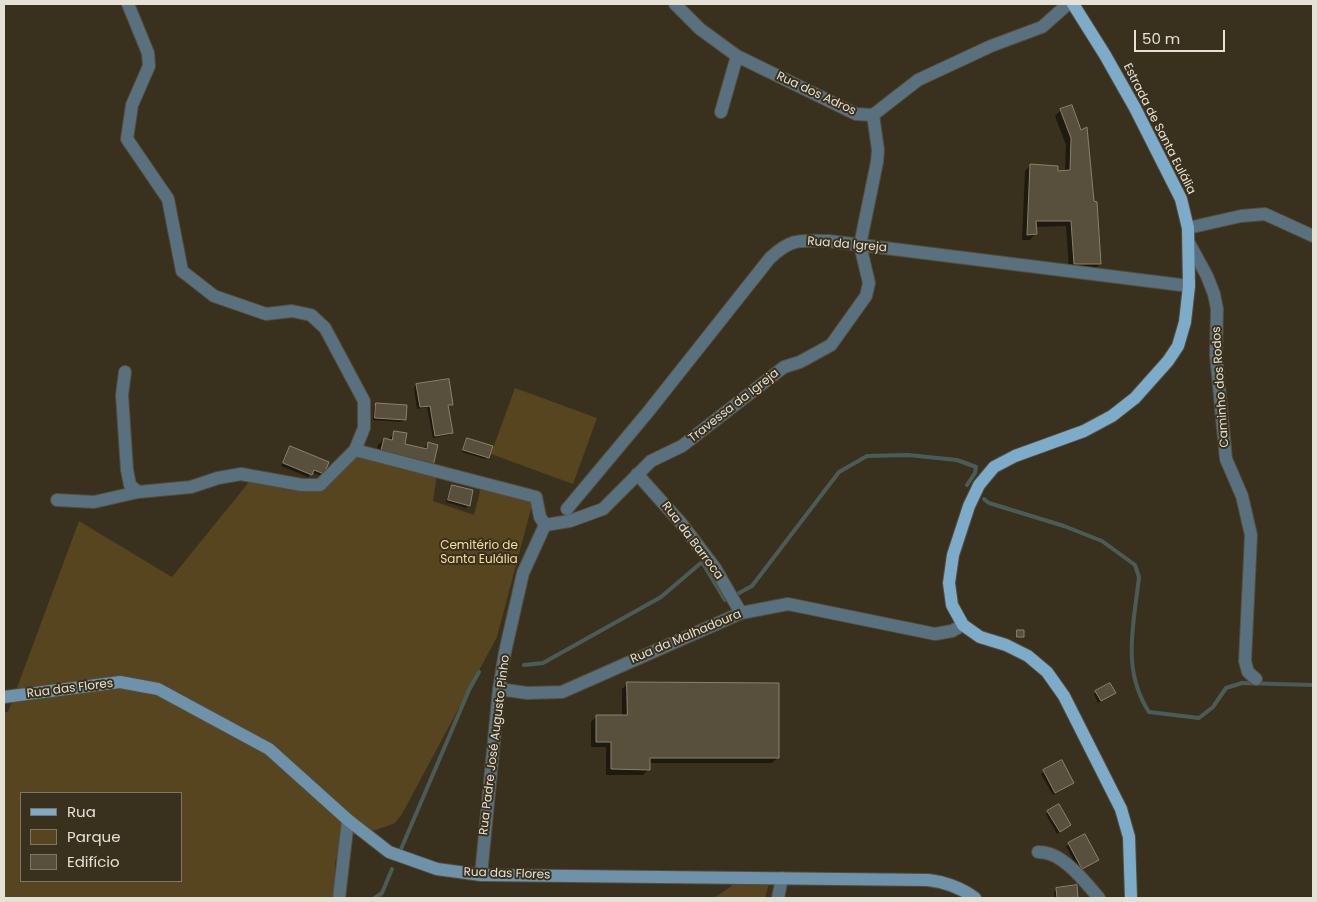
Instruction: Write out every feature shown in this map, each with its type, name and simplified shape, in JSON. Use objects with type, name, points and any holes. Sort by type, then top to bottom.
[{"type":"main road","name":"Estrada de Santa Eulália","points":[[963,625],[952,605],[949,583],[953,555],[979,485],[994,467],[1015,456],[1084,431],[1112,416],[1136,398],[1168,361],[1178,346],[1185,322],[1189,286],[1189,243],[1188,228],[1181,199],[1135,108],[1073,4]]},
{"type":"main road","points":[[963,625],[980,637],[1006,645],[1028,656],[1047,672],[1064,696],[1121,809],[1129,837],[1131,898]]},
{"type":"street","points":[[57,500],[94,502],[138,492],[191,487],[218,478],[241,474],[320,485],[355,450],[364,428],[364,401],[325,328],[311,315],[292,311],[266,314],[214,296],[182,271],[168,199],[127,140],[132,105],[149,66],[148,53],[128,4]]},
{"type":"street","name":"Rua dos Adros","points":[[675,4],[700,29],[737,56],[856,114],[873,115],[918,80],[991,46],[1042,27],[1068,4]]},
{"type":"street","points":[[721,112],[737,56]]},
{"type":"street","points":[[860,245],[877,162],[878,150],[873,115]]},
{"type":"street","points":[[1188,228],[1240,216],[1265,214],[1313,236]]},
{"type":"street","name":"Rua da Igreja","points":[[567,509],[651,408],[770,258],[784,246],[797,241],[830,241],[1189,286]]},
{"type":"street","name":"Caminho dos Rodos","points":[[1189,243],[1207,276],[1217,309],[1216,354],[1226,459],[1242,496],[1251,535],[1245,661],[1248,672],[1256,679]]},
{"type":"street","name":"Travessa da Igreja","points":[[545,525],[570,521],[603,509],[651,461],[682,446],[784,368],[800,362],[831,345],[866,296],[870,283],[860,245]]},
{"type":"street","points":[[125,372],[122,395],[127,470],[130,484],[138,492]]},
{"type":"street","points":[[355,450],[536,497],[540,517],[545,525]]},
{"type":"street","name":"Rua da Barroca","points":[[637,474],[681,523],[718,573],[741,613]]},
{"type":"street","name":"Rua Padre José Augusto Pinho","points":[[481,875],[499,689],[505,652],[523,573],[545,525]]},
{"type":"street","name":"Rua da Malhadoura","points":[[499,689],[527,693],[562,692],[741,613],[788,604],[935,634],[952,631],[963,625]]},
{"type":"street","name":"Rua das Flores","points":[[4,697],[120,682],[158,689],[269,749],[348,820],[389,852],[437,869],[481,875],[928,880],[958,887],[975,898]]},
{"type":"street","points":[[339,898],[348,820]]},
{"type":"street","points":[[1038,852],[1051,854],[1066,865],[1099,898]]},
{"type":"street","points":[[778,898],[782,878]]},
{"type":"green space","points":[[515,388],[597,418],[573,484],[491,454]]},
{"type":"green space","name":"Cemitério de Santa Eulália","points":[[355,455],[437,475],[433,501],[474,515],[481,487],[533,501],[497,637],[402,814],[395,823],[376,830],[355,834],[343,844],[335,862],[336,881],[334,898],[4,898],[4,712],[8,712],[79,521],[172,577],[249,482],[320,489]]},
{"type":"green space","points":[[735,882],[769,884],[765,898],[714,898]]},
{"type":"building","points":[[1072,105],[1081,130],[1087,127],[1094,201],[1097,202],[1101,264],[1074,264],[1071,221],[1036,221],[1037,234],[1027,235],[1030,164],[1058,166],[1058,171],[1070,170],[1071,138],[1060,109]]},
{"type":"building","points":[[449,379],[453,405],[448,405],[453,433],[435,436],[430,406],[420,407],[416,384]]},
{"type":"building","points":[[376,403],[407,405],[406,420],[375,418]]},
{"type":"building","points":[[394,431],[407,433],[405,444],[427,449],[428,442],[438,445],[433,466],[380,454],[384,438],[392,440]]},
{"type":"building","points":[[467,438],[493,446],[489,458],[463,450]]},
{"type":"building","points":[[290,446],[329,462],[324,474],[314,470],[312,475],[283,463]]},
{"type":"building","points":[[452,485],[473,490],[470,506],[448,500]]},
{"type":"building","points":[[1017,630],[1024,630],[1024,637],[1017,637]]},
{"type":"building","points":[[627,682],[779,683],[779,758],[650,758],[650,770],[611,769],[611,742],[596,742],[596,715],[627,715]]},
{"type":"building","points":[[1110,683],[1116,693],[1101,701],[1095,691]]},
{"type":"building","points":[[1062,760],[1074,783],[1055,793],[1043,770]]},
{"type":"building","points":[[1059,804],[1071,825],[1060,832],[1047,811]]},
{"type":"building","points":[[1085,834],[1099,860],[1082,869],[1068,843]]},
{"type":"building","points":[[1077,885],[1078,898],[1057,898],[1056,888]]},
{"type":"waterway","points":[[739,593],[752,586],[839,472],[867,456],[908,455],[957,460],[976,467],[975,473],[967,485]]},
{"type":"waterway","points":[[984,499],[989,503],[1064,526],[1102,541],[1135,565],[1139,577],[1133,629],[1132,663],[1140,696],[1149,712],[1199,718],[1213,707],[1226,688],[1242,683],[1313,685]]},
{"type":"waterway","points":[[524,665],[543,663],[661,597],[702,562],[725,600]]},
{"type":"waterway","points":[[401,849],[469,690],[479,672]]},
{"type":"waterway","points":[[375,898],[382,893],[392,869]]}]
